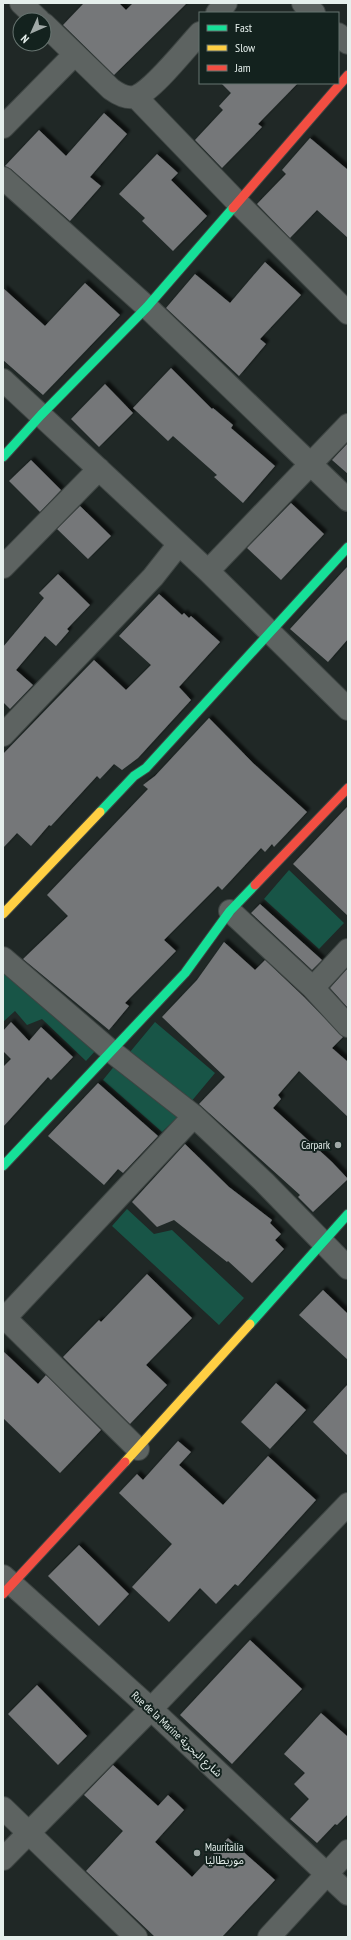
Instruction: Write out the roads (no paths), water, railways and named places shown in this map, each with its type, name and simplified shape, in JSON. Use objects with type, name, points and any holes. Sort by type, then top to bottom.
[{"type":"street","points":[[3,6],[7,3]]},
{"type":"street","points":[[21,3],[31,12]]},
{"type":"street","points":[[218,12],[226,3]]},
{"type":"street","points":[[303,3],[313,12]]},
{"type":"street","points":[[52,32],[111,89],[122,96],[136,97],[149,88],[199,34]]},
{"type":"street","points":[[339,35],[348,43]]},
{"type":"street","points":[[3,127],[75,54]]},
{"type":"street","points":[[3,456],[147,307],[348,76]]},
{"type":"street","points":[[136,97],[348,314]]},
{"type":"street","points":[[3,178],[147,307],[348,500]]},
{"type":"street","points":[[3,380],[208,571],[269,633],[348,709]]},
{"type":"street","points":[[208,571],[348,425]]},
{"type":"street","points":[[3,568],[99,469]]},
{"type":"street","points":[[3,735],[153,577],[179,544]]},
{"type":"street","points":[[3,914],[134,776],[146,768],[348,547]]},
{"type":"street","points":[[3,1166],[185,973],[230,911],[348,788]]},
{"type":"street","points":[[230,911],[313,988],[348,1026]]},
{"type":"street","points":[[313,988],[348,950]]},
{"type":"street","points":[[3,958],[111,1051],[194,1116],[264,1182],[348,1268]]},
{"type":"street","points":[[138,1449],[4,1317],[194,1116]]},
{"type":"street","points":[[6,1585],[138,1449],[348,1214]]},
{"type":"street","points":[[3,1859],[151,1709],[348,1504]]},
{"type":"street","name":"Rue de la Marine شارع البحرية","points":[[6,1585],[151,1709],[348,1894]]},
{"type":"street","points":[[3,1808],[29,1831],[136,1937]]},
{"type":"street","points":[[269,1937],[348,1851]]},
{"type":"place","name":"Carpark","points":[[338,1145]]},
{"type":"place","name":"Mauritalia موريطاليا","points":[[197,1853]]}]
